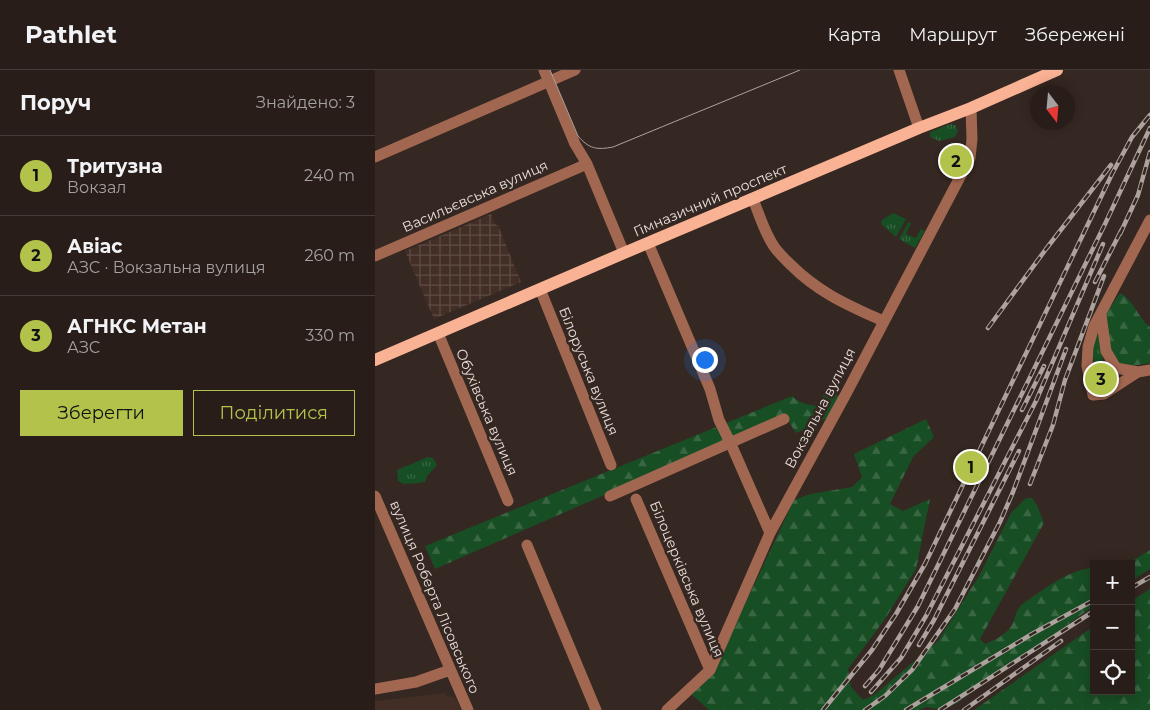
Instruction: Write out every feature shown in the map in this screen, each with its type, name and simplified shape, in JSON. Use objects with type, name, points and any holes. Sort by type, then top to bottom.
[{"type":"main road","name":"Гімназичний проспект","points":[[375,360],[624,252],[971,108],[1057,70]]},
{"type":"street","points":[[544,70],[575,144],[587,164],[624,252]]},
{"type":"street","points":[[375,157],[575,70]]},
{"type":"street","points":[[899,70],[919,128]]},
{"type":"street","name":"Вокзальна вулиця","points":[[667,710],[710,670],[770,533],[847,392],[970,158],[972,140],[971,108]]},
{"type":"street","name":"Васильєвська вулиця","points":[[375,256],[587,164]]},
{"type":"street","points":[[753,199],[771,243],[795,269],[829,296],[883,321]]},
{"type":"street","points":[[1138,372],[1104,394],[1093,395],[1087,366],[1088,347],[1094,326],[1150,220]]},
{"type":"street","points":[[648,243],[710,389],[719,420],[770,533]]},
{"type":"street","name":"Білоруська вулиця","points":[[539,289],[611,465]]},
{"type":"street","points":[[1101,315],[1107,351],[1116,368],[1138,372],[1150,370]]},
{"type":"street","name":"Обухівська вулиця","points":[[438,334],[508,501]]},
{"type":"street","points":[[610,496],[784,419]]},
{"type":"street","name":"вулиця Роберта Лісовського","points":[[375,496],[468,710]]},
{"type":"street","name":"Білоцерківська вулиця","points":[[636,499],[710,670]]},
{"type":"street","points":[[527,545],[596,710]]},
{"type":"street","points":[[375,690],[416,682],[450,670]]},
{"type":"shaded area","points":[[491,214],[498,225],[521,282],[434,319],[405,251]]},
{"type":"shaded area","points":[[445,693],[446,696],[453,697],[457,701],[461,710],[375,710],[375,701]]},
{"type":"green space","points":[[950,124],[955,125],[958,130],[955,137],[939,141],[930,137],[930,132]]},
{"type":"green space","points":[[893,213],[906,219],[896,237],[881,224],[882,220]]},
{"type":"green space","points":[[908,222],[911,223],[906,234],[916,238],[921,229],[925,231],[915,248],[899,239]]},
{"type":"green space","points":[[1120,293],[1129,300],[1150,327],[1150,363],[1131,366],[1117,364],[1111,356],[1104,316]]},
{"type":"green space","points":[[1099,324],[1103,360],[1098,366],[1094,363],[1092,346]]},
{"type":"green space","points":[[826,390],[841,397],[835,416],[796,433],[785,416],[435,569],[425,546],[792,396],[804,403],[818,406]]},
{"type":"green space","points":[[926,419],[934,437],[913,457],[890,504],[903,511],[930,499],[916,569],[885,619],[848,669],[851,687],[863,700],[874,695],[938,641],[979,576],[1011,513],[1026,498],[1032,498],[1044,523],[980,639],[985,644],[1003,635],[1012,625],[1021,605],[1065,576],[1090,568],[1090,609],[955,704],[943,710],[927,707],[919,710],[709,710],[692,695],[715,668],[794,500],[810,494],[852,487],[862,477],[854,454]]},
{"type":"green space","points":[[428,457],[433,458],[437,465],[427,476],[425,482],[404,484],[398,481],[397,470]]},
{"type":"green space","points":[[1150,550],[1150,569],[1135,578],[1134,560]]},
{"type":"green space","points":[[1150,589],[1150,710],[974,710],[1090,629],[1090,695],[1135,695],[1135,598]]},
{"type":"tram line","points":[[550,70],[578,136],[586,144],[594,148],[613,147],[800,70]]},
{"type":"railway","points":[[823,710],[872,650],[896,614],[925,564],[1112,174],[1132,137],[1150,115]]},
{"type":"railway","points":[[865,686],[879,670],[918,606],[1150,128]]},
{"type":"railway","points":[[1120,234],[1138,195],[1150,152]]},
{"type":"railway","points":[[988,328],[1111,165]]},
{"type":"railway","points":[[1095,282],[1122,229]]},
{"type":"railway","points":[[871,692],[901,658],[926,616],[1036,401],[1103,244]]},
{"type":"railway","points":[[1030,484],[1053,425],[1065,380],[1104,276]]},
{"type":"railway","points":[[865,710],[885,696],[912,670],[955,609],[1000,522],[1013,492],[1066,349]]},
{"type":"railway","points":[[1022,410],[1044,366]]},
{"type":"railway","points":[[919,645],[934,620],[1019,451]]},
{"type":"railway","points":[[1135,586],[1150,577]]},
{"type":"railway","points":[[906,710],[1032,634],[1090,602]]},
{"type":"railway","points":[[940,710],[1090,614]]},
{"type":"railway","points":[[964,710],[1061,641]]},
{"type":"place","name":"Авіас","points":[[956,161]]},
{"type":"place","name":"АГНКС Метан","points":[[1101,379]]},
{"type":"place","name":"Тритузна","points":[[971,467]]}]
